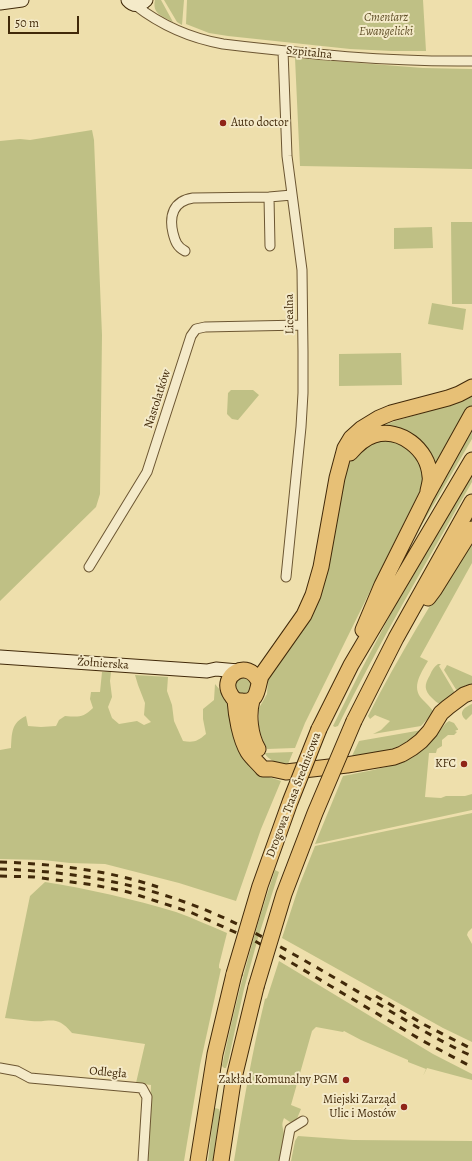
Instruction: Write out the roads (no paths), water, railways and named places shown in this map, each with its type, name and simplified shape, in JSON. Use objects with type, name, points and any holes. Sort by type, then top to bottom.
[{"type":"main road","points":[[272,769],[268,761],[262,755],[254,739],[251,723],[252,700],[259,689],[261,676],[306,610],[316,588],[337,478],[345,448],[361,429],[375,420],[391,413],[448,398],[472,387]]},
{"type":"main road","points":[[351,665],[365,625],[382,585],[427,495],[472,414]]},
{"type":"main road","points":[[342,461],[359,443],[373,435],[387,432],[403,436],[418,447],[426,462],[430,476],[427,495]]},
{"type":"main road","name":"Drogowa Trasa Średnicowa","points":[[198,1161],[215,1054],[234,974],[260,886],[290,802],[319,729],[351,665],[472,460]]},
{"type":"main road","points":[[221,1161],[233,1082],[256,987],[284,894],[315,813],[354,721],[396,638],[472,502]]},
{"type":"main road","points":[[396,638],[434,590],[472,529]]},
{"type":"main road","points":[[285,640],[242,670],[233,674],[228,681],[231,696],[235,700],[238,720],[247,750],[263,769],[286,772],[347,765],[394,757],[402,754],[421,741],[435,725],[441,713],[464,695],[472,692]]},
{"type":"main road","points":[[242,670],[254,673],[259,682]]},
{"type":"main road","points":[[235,700],[245,702],[252,700]]},
{"type":"main road","points":[[435,725],[458,708],[472,700]]},
{"type":"street","points":[[0,4],[22,0]]},
{"type":"street","name":"Szpitalna","points":[[139,1],[151,17],[188,36],[205,41],[283,51],[359,58],[414,61],[472,61]]},
{"type":"street","name":"Licealna","points":[[283,51],[287,156],[302,270],[303,393],[286,577]]},
{"type":"street","points":[[185,251],[176,244],[171,225],[172,214],[176,206],[185,199],[292,195]]},
{"type":"street","points":[[269,197],[270,246]]},
{"type":"street","name":"Nastolatków","points":[[89,567],[147,472],[191,336],[196,329],[205,327],[302,325]]},
{"type":"street","name":"Żołnierska","points":[[0,657],[207,671],[216,669],[242,670]]},
{"type":"street","points":[[207,671],[228,686]]},
{"type":"street","name":"Odległa","points":[[0,1068],[18,1071],[30,1078],[142,1088],[147,1097],[143,1161]]},
{"type":"street","points":[[284,1161],[290,1129],[303,1121]]},
{"type":"railway","points":[[0,862],[40,864],[100,872],[158,887]]},
{"type":"railway","points":[[0,869],[49,872],[120,883],[167,896],[203,909],[268,940],[320,969],[427,1033],[472,1056]]},
{"type":"railway","points":[[0,876],[34,877],[94,885],[128,892],[190,912],[255,941],[423,1041],[472,1067]]},
{"type":"railway","points":[[376,996],[425,1025],[472,1049]]},
{"type":"place","name":"Auto doctor","points":[[223,123]]},
{"type":"place","name":"KFC","points":[[464,764]]},
{"type":"place","name":"Zakład Komunalny PGM","points":[[346,1080]]},
{"type":"place","name":"Miejski Zarząd Ulic i Mostów","points":[[404,1107]]},
{"type":"park label","name":"Cmentarz Ewangelicki","points":[[386,25]]}]
